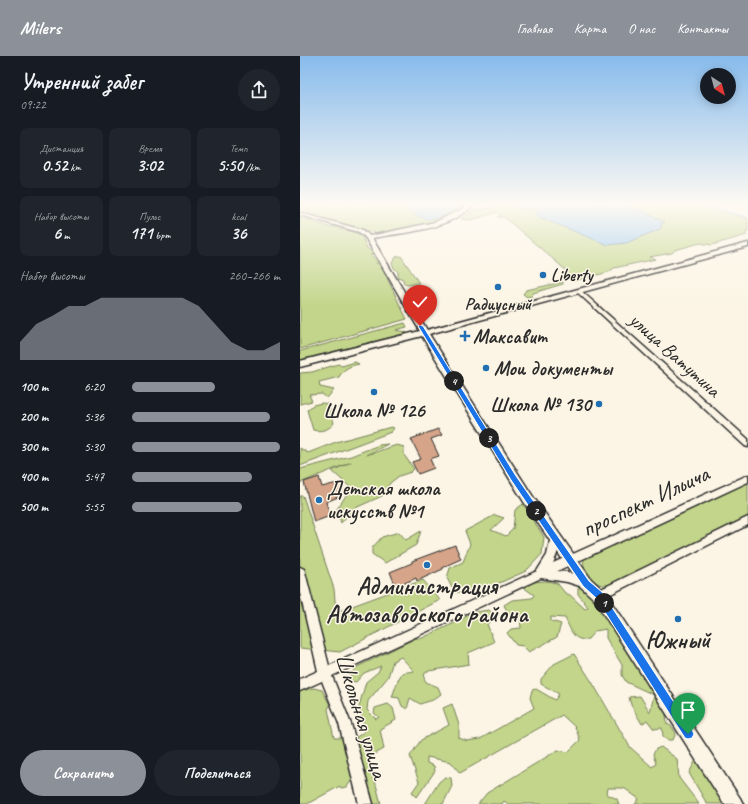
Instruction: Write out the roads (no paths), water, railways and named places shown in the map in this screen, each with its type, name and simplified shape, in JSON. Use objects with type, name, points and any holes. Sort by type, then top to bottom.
[{"type":"main road","points":[[369,238],[424,333],[514,478],[554,539],[586,583],[599,595],[734,804]]},
{"type":"main road","points":[[300,364],[424,333],[748,245]]},
{"type":"street","name":"улица Ватутина","points":[[578,291],[748,444]]},
{"type":"street","name":"проспект Ильича","points":[[300,685],[748,478]]},
{"type":"street","points":[[599,595],[748,520]]},
{"type":"street","points":[[554,539],[552,556],[541,574],[567,577],[586,583]]},
{"type":"street","name":"Школьная улица","points":[[300,572],[324,674],[345,724],[366,804]]},
{"type":"water","points":[[591,238],[638,238],[626,243],[608,245]]},
{"type":"place","name":"Liberty","points":[[543,275]]},
{"type":"place","name":"Радиусный","points":[[498,287]]},
{"type":"place","name":"Максавит","points":[[465,336]]},
{"type":"place","name":"Мои документы","points":[[486,368]]},
{"type":"place","name":"Школа № 126","points":[[374,392]]},
{"type":"place","name":"Школа № 130","points":[[599,404]]},
{"type":"place","name":"Детская школа искусств №1","points":[[319,500]]},
{"type":"place","name":"Администрация Автозаводского района","points":[[427,565]]},
{"type":"place","name":"Южный","points":[[678,619]]}]
